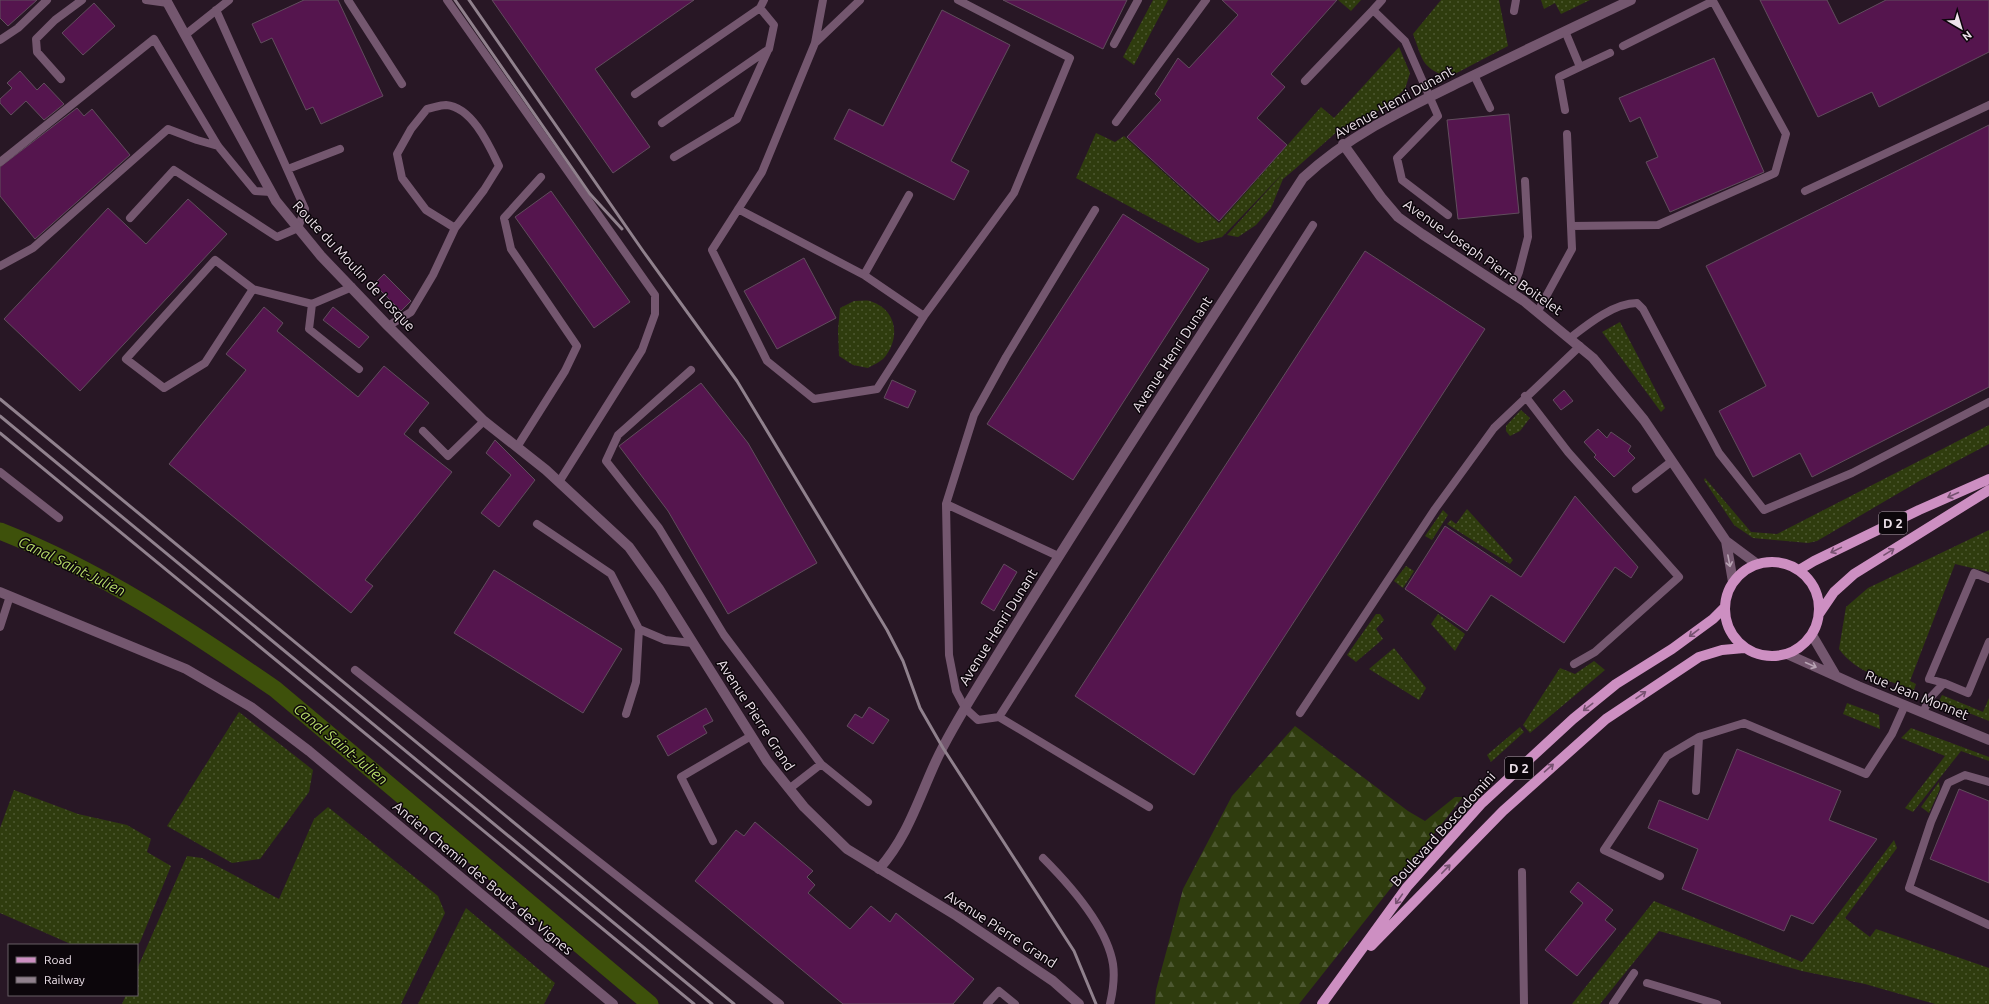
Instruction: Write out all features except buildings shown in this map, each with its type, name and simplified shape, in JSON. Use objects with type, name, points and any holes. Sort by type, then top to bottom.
[{"type":"main road","name":"D 2","points":[[1799,570],[1814,561],[1912,514],[1989,479]]},
{"type":"main road","name":"D 2","points":[[1819,614],[1834,592],[1854,574],[1988,491]]},
{"type":"main road","points":[[1771,562],[1786,564],[1799,570],[1811,582],[1818,597],[1819,614],[1817,625],[1812,635],[1801,647],[1787,654],[1765,656],[1744,648],[1733,637],[1726,623],[1724,608],[1727,594],[1733,582],[1744,571],[1756,564],[1771,562]]},
{"type":"main road","name":"Boulevard Boscodomini","points":[[1322,1004],[1407,887],[1482,803],[1573,719],[1616,684],[1678,645],[1713,619],[1724,608]]},
{"type":"main road","name":"Boulevard Boscodomini","points":[[1350,967],[1502,811],[1606,719],[1699,657],[1722,650],[1744,648]]},
{"type":"street","name":"Avenue Henri Dunant","points":[[879,869],[899,844],[908,827],[935,764],[965,708],[1058,556],[1303,178],[1321,161],[1362,132],[1430,96],[1631,0]]},
{"type":"street","name":"Route du Moulin de Losque","points":[[167,1],[276,202],[352,288],[388,326],[484,421],[546,470]]},
{"type":"street","name":"Avenue Joseph Pierre Boitelet","points":[[1343,144],[1381,197],[1398,217],[1538,311],[1580,346],[1611,379],[1644,420],[1726,541],[1756,564]]},
{"type":"street","name":"Avenue Pierre Grand","points":[[546,470],[629,547],[659,589],[767,761],[804,807],[847,848],[957,916],[1054,980],[1080,1004]]},
{"type":"street","name":"Avenue Joseph Pierre Boitelet","points":[[1726,541],[1733,582]]},
{"type":"street","name":"Ancien Chemin des Bouts des Vignes","points":[[0,592],[186,669],[251,707],[309,751],[613,1004]]},
{"type":"street","points":[[1812,635],[1836,676]]},
{"type":"street","name":"Rue Jean Monnet","points":[[1787,654],[1989,740]]},
{"type":"lane","points":[[0,40],[18,28],[47,0]]},
{"type":"lane","points":[[61,79],[37,52],[36,39],[55,20],[82,0]]},
{"type":"lane","points":[[146,0],[167,1]]},
{"type":"lane","points":[[185,35],[229,0]]},
{"type":"lane","points":[[348,0],[402,84]]},
{"type":"lane","points":[[447,0],[655,295],[655,314],[642,350],[559,482]]},
{"type":"lane","points":[[635,94],[760,8],[764,0]]},
{"type":"lane","points":[[823,0],[815,43],[762,172],[712,250],[766,361],[814,399],[877,389],[924,316],[1014,193],[1070,58],[958,0]]},
{"type":"lane","points":[[815,43],[860,0]]},
{"type":"lane","points":[[1114,44],[1138,0]]},
{"type":"lane","points":[[1116,122],[1206,0]]},
{"type":"lane","points":[[1306,81],[1382,0]]},
{"type":"lane","points":[[1514,12],[1516,0]]},
{"type":"lane","points":[[1571,226],[1658,225],[1775,173],[1786,134],[1713,1],[1623,46]]},
{"type":"lane","points":[[674,157],[737,119],[769,49],[774,25],[760,8]]},
{"type":"lane","points":[[130,218],[174,170],[277,237],[298,228],[305,208],[216,10]]},
{"type":"lane","points":[[1373,10],[1406,41],[1438,116],[1397,158],[1402,180],[1448,214]]},
{"type":"lane","points":[[1565,31],[1580,67]]},
{"type":"lane","points":[[0,162],[154,39],[218,146],[255,192],[271,192]]},
{"type":"lane","points":[[662,122],[769,49]]},
{"type":"lane","points":[[1564,110],[1559,77],[1610,53]]},
{"type":"lane","points":[[1474,75],[1490,108]]},
{"type":"lane","points":[[388,326],[411,312],[434,275],[454,228],[484,190],[499,166],[489,144],[466,113],[446,105],[427,109],[410,129],[397,154],[402,178],[426,210],[454,228]]},
{"type":"lane","points":[[1805,190],[1989,105]]},
{"type":"lane","points":[[0,266],[33,248],[168,129],[218,146]]},
{"type":"lane","points":[[1538,311],[1572,249],[1567,134]]},
{"type":"lane","points":[[288,169],[340,149]]},
{"type":"lane","points":[[517,447],[565,371],[577,346],[510,249],[504,218],[541,177]]},
{"type":"lane","points":[[1511,292],[1520,272],[1528,237],[1525,181]]},
{"type":"lane","points":[[864,275],[908,195]]},
{"type":"lane","points":[[738,209],[864,275],[924,316]]},
{"type":"lane","points":[[1095,210],[1006,357],[974,416],[946,504],[949,655],[956,691],[965,708],[978,720],[999,717],[1149,807]]},
{"type":"lane","points":[[999,717],[1313,225]]},
{"type":"lane","points":[[253,289],[205,363],[164,388],[126,359],[215,260],[253,289],[312,304],[352,288]]},
{"type":"lane","points":[[1570,338],[1599,316],[1630,303],[1637,303],[1643,309],[1719,453],[1764,510],[1852,473],[1989,402]]},
{"type":"lane","points":[[312,304],[309,329],[359,369]]},
{"type":"lane","points":[[1300,713],[1436,509],[1494,428],[1580,346]]},
{"type":"lane","points":[[691,370],[618,435],[606,460],[659,528],[724,635],[821,764],[868,802]]},
{"type":"lane","points":[[1526,396],[1568,452],[1679,578],[1595,652],[1574,664]]},
{"type":"lane","points":[[423,431],[448,456],[484,421]]},
{"type":"lane","points":[[1636,489],[1672,461]]},
{"type":"lane","points":[[0,472],[59,518]]},
{"type":"lane","points":[[946,504],[1058,556]]},
{"type":"lane","points":[[537,524],[611,574],[639,629],[636,682],[626,714]]},
{"type":"lane","points":[[1989,579],[1974,573],[1930,679],[1968,693],[1989,642]]},
{"type":"lane","points":[[0,627],[10,596]]},
{"type":"lane","points":[[639,629],[664,640],[692,643]]},
{"type":"lane","points":[[355,670],[780,1004]]},
{"type":"lane","points":[[1923,712],[1930,698],[1944,683]]},
{"type":"lane","points":[[1660,876],[1604,850],[1667,756],[1699,737],[1744,723],[1866,774],[1892,734],[1905,704]]},
{"type":"lane","points":[[713,841],[681,777],[751,736]]},
{"type":"lane","points":[[1696,791],[1699,737]]},
{"type":"lane","points":[[789,789],[821,764]]},
{"type":"lane","points":[[1989,782],[1965,775],[1948,783],[1931,822],[1909,888],[1989,925]]},
{"type":"lane","points":[[1043,858],[1072,888],[1101,932],[1113,963],[1114,985],[1110,1004]]},
{"type":"lane","points":[[1522,872],[1524,1004]]},
{"type":"lane","points":[[1613,1004],[1634,973]]},
{"type":"lane","points":[[1647,983],[1717,1004]]},
{"type":"lane","points":[[987,1004],[999,991],[1015,1004]]},
{"type":"green space","points":[[1153,0],[1168,0],[1134,65],[1123,57]]},
{"type":"green space","points":[[1338,0],[1361,0],[1351,11]]},
{"type":"green space","points":[[1441,0],[1499,0],[1508,46],[1449,77],[1433,70],[1421,57],[1413,34]]},
{"type":"green space","points":[[1541,0],[1590,0],[1561,14],[1555,3],[1544,9]]},
{"type":"green space","points":[[1399,47],[1410,73],[1405,89],[1380,110],[1340,129],[1283,179],[1271,208],[1256,225],[1238,237],[1227,235],[1286,170],[1222,237],[1198,243],[1076,178],[1096,133],[1115,142],[1124,136],[1219,223],[1321,107],[1334,118]]},
{"type":"green space","points":[[854,301],[870,301],[879,305],[886,310],[894,325],[893,342],[889,350],[884,358],[868,368],[853,365],[839,356],[838,330],[840,308]]},
{"type":"green space","points":[[1620,322],[1665,408],[1661,412],[1602,332]]},
{"type":"green space","points":[[1521,410],[1530,418],[1520,431],[1510,436],[1506,431],[1506,426]]},
{"type":"green space","points":[[1989,425],[1989,444],[1921,480],[1817,541],[1808,543],[1753,538],[1734,525],[1704,480],[1705,478],[1751,532],[1777,534]]},
{"type":"green space","points":[[1467,509],[1513,560],[1510,564],[1447,524],[1451,520],[1456,524]]},
{"type":"green space","points":[[1443,510],[1448,515],[1432,540],[1425,536]]},
{"type":"green space","points":[[1989,530],[1989,572],[1955,564],[1910,681],[1916,684],[1914,690],[1863,670],[1846,657],[1839,649],[1846,607],[1868,588]]},
{"type":"green space","points":[[1406,566],[1414,571],[1403,588],[1394,581]]},
{"type":"green space","points":[[1376,614],[1380,614],[1384,620],[1376,629],[1383,639],[1356,662],[1347,655]]},
{"type":"green space","points":[[1438,614],[1465,634],[1455,651],[1431,624]]},
{"type":"green space","points":[[1394,648],[1426,688],[1419,700],[1369,669]]},
{"type":"green space","points":[[1594,661],[1605,670],[1530,733],[1523,725],[1560,668],[1575,674]]},
{"type":"green space","points":[[1942,695],[1983,712],[1989,698],[1989,721],[1939,701]]},
{"type":"green space","points":[[1847,703],[1879,715],[1880,729],[1843,714]]},
{"type":"green space","points":[[239,712],[313,770],[309,792],[260,859],[232,863],[167,826]]},
{"type":"green space","points":[[1295,726],[1408,811],[1425,821],[1455,797],[1463,797],[1299,1004],[1155,1004],[1156,990],[1183,889],[1232,796]]},
{"type":"green space","points":[[1520,727],[1524,732],[1491,762],[1487,755]]},
{"type":"green space","points":[[1911,728],[1989,757],[1989,761],[1961,751],[1913,812],[1905,808],[1945,756],[1901,738]]},
{"type":"green space","points":[[1939,782],[1940,789],[1929,813],[1921,807]]},
{"type":"green space","points":[[14,790],[78,814],[127,825],[151,839],[147,852],[171,866],[140,942],[138,944],[71,944],[0,913],[0,828]]},
{"type":"green space","points":[[328,807],[438,896],[445,913],[401,1004],[122,1004],[126,996],[138,996],[138,967],[187,856],[202,858],[279,899],[314,819]]},
{"type":"green space","points":[[1894,840],[1897,848],[1845,918],[1870,937],[1876,929],[1989,968],[1989,1004],[1935,1004],[1865,984],[1802,971],[1659,931],[1600,1004],[1572,1004],[1654,901],[1802,962]]},
{"type":"green space","points":[[466,908],[555,983],[544,1004],[418,1004]]},
{"type":"waterway","name":"Canal Saint-Julien","points":[[0,531],[37,547],[108,582],[209,644],[275,689],[650,1004]]},
{"type":"railway","points":[[455,0],[590,194],[622,229]]},
{"type":"railway","points":[[469,0],[643,251],[737,381],[887,630],[903,661],[920,708],[943,748],[1074,951],[1096,1004]]},
{"type":"railway","points":[[0,399],[734,1004]]},
{"type":"railway","points":[[0,416],[712,1004]]},
{"type":"railway","points":[[0,433],[694,1004]]}]
